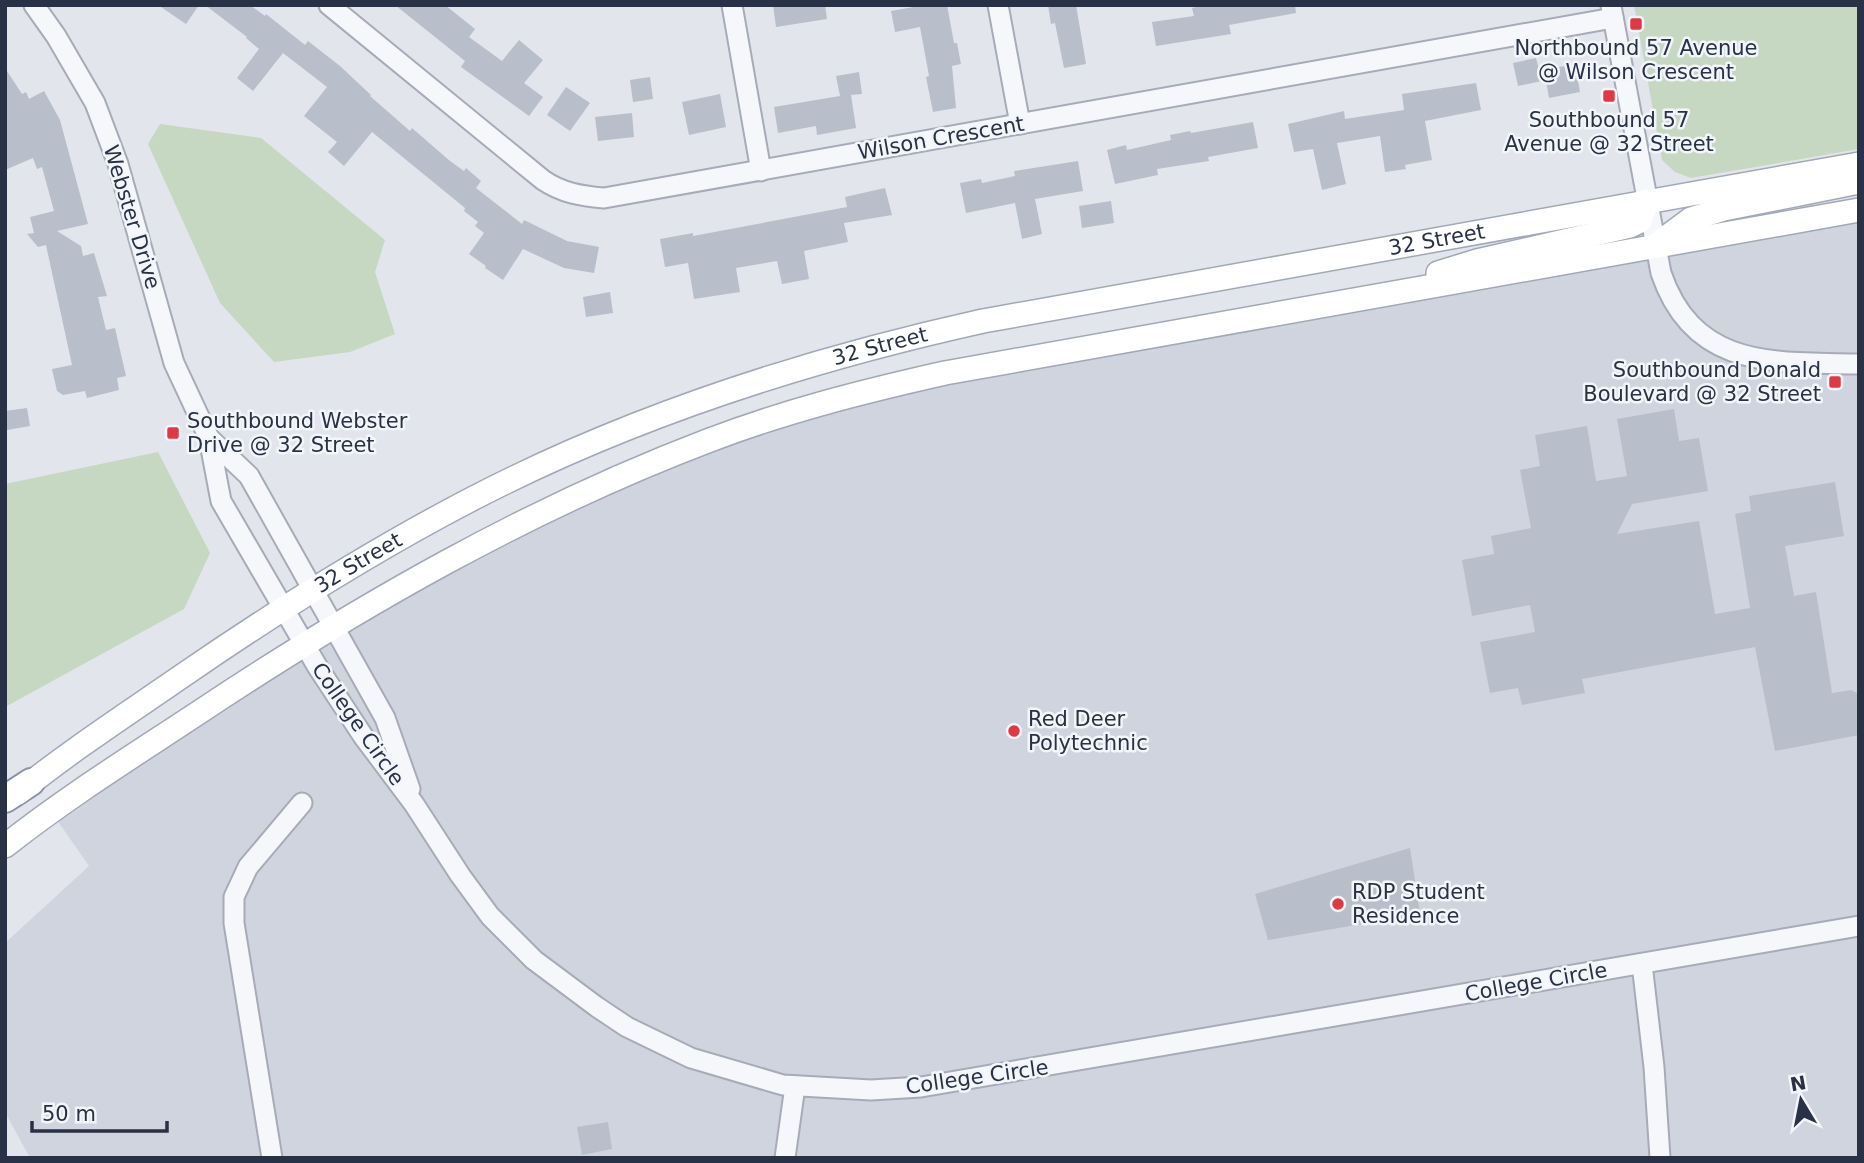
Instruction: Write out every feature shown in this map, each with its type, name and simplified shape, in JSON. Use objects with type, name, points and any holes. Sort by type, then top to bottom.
[{"type":"highway","points":[[5,801],[31,782]]},
{"type":"main road","name":"32 Street","points":[[31,782],[282,608],[461,505],[536,468],[665,414],[818,362],[983,321],[1859,164]]},
{"type":"main road","points":[[1656,245],[1690,219],[1724,209],[1859,182]]},
{"type":"main road","points":[[1345,303],[1477,261],[1630,226],[1640,221],[1647,201]]},
{"type":"main road","name":"32 Street","points":[[5,846],[51,810],[332,626],[530,518],[619,477],[710,440],[867,391],[981,366],[1859,210]]},
{"type":"street","name":"Webster Drive","points":[[34,5],[56,36],[95,103],[118,164],[174,363],[209,438],[221,500],[282,608]]},
{"type":"street","name":"Wilson Crescent","points":[[329,5],[557,189],[604,198],[1020,124],[1612,12]]},
{"type":"street","points":[[732,5],[761,171]]},
{"type":"street","points":[[998,5],[1020,124]]},
{"type":"street","points":[[1612,12],[1661,274],[1670,297],[1686,319],[1716,345],[1756,360],[1859,364]]},
{"type":"street","name":"Webster Drive","points":[[209,438],[249,476],[311,590]]},
{"type":"street","name":"College Circle","points":[[311,590],[385,718],[414,804]]},
{"type":"street","name":"College Circle","points":[[282,608],[363,736],[414,804],[460,875],[490,916],[534,960],[627,1027],[691,1058],[773,1083],[871,1090],[951,1083],[1859,926]]},
{"type":"street","points":[[272,1158],[234,923],[234,897],[248,867],[302,803]]},
{"type":"street","points":[[1642,964],[1654,1067],[1660,1158]]},
{"type":"street","points":[[785,1158],[794,1086]]},
{"type":"shaded area","name":"Red Deer Polytechnic","points":[[1859,210],[1859,1158],[30,1158],[5,1112],[5,943],[89,866],[50,810],[429,571],[790,413]]},
{"type":"green space","points":[[1634,5],[1859,5],[1859,149],[1691,178],[1675,172],[1662,160]]},
{"type":"green space","points":[[160,124],[261,138],[385,240],[375,272],[395,334],[350,352],[274,362],[220,303],[148,144]]},
{"type":"green space","points":[[158,452],[210,553],[184,609],[5,707],[5,484]]},
{"type":"building","points":[[158,5],[199,5],[186,24]]},
{"type":"building","points":[[205,5],[250,5],[265,16],[266,14],[305,45],[308,41],[340,66],[410,131],[412,128],[464,171],[466,168],[481,181],[476,188],[522,224],[524,220],[567,241],[599,247],[594,273],[564,268],[523,249],[503,280],[485,268],[486,266],[469,254],[484,233],[475,226],[478,222],[464,211],[465,208],[372,132],[344,166],[328,152],[337,142],[304,116],[327,87],[283,53],[253,91],[237,78],[259,49]]},
{"type":"building","points":[[395,5],[445,5],[475,29],[469,37],[502,61],[519,40],[543,60],[524,83],[543,97],[529,116],[461,67],[465,61]]},
{"type":"building","points":[[773,5],[825,5],[827,19],[776,27]]},
{"type":"building","points":[[925,5],[947,5],[961,64],[952,66],[956,108],[933,112],[920,27],[895,32],[891,11]]},
{"type":"building","points":[[1048,5],[1076,5],[1086,64],[1064,68],[1055,23],[1051,24]]},
{"type":"building","points":[[1206,5],[1295,5],[1296,13],[1229,25],[1231,34],[1156,46],[1152,22],[1194,16],[1192,8]]},
{"type":"building","points":[[1536,58],[1542,81],[1518,86],[1513,63]]},
{"type":"building","points":[[1575,64],[1580,92],[1549,98],[1544,70]]},
{"type":"building","points":[[5,68],[22,94],[26,92],[29,99],[44,91],[60,120],[88,224],[57,231],[81,246],[83,256],[94,253],[107,296],[98,297],[106,330],[115,328],[126,376],[117,378],[119,390],[87,398],[85,391],[63,395],[57,391],[52,369],[72,365],[46,245],[38,247],[27,234],[34,233],[30,217],[54,211],[42,167],[37,169],[33,158],[5,170]]},
{"type":"building","points":[[859,72],[862,94],[851,95],[856,128],[817,135],[816,126],[778,133],[774,107],[840,96],[836,76]]},
{"type":"building","points":[[650,77],[653,99],[633,102],[630,80]]},
{"type":"building","points":[[1476,83],[1481,110],[1425,121],[1432,160],[1405,165],[1406,169],[1385,172],[1380,136],[1337,143],[1346,184],[1322,190],[1313,149],[1294,152],[1288,124],[1344,111],[1345,119],[1404,110],[1402,94]]},
{"type":"building","points":[[566,87],[590,103],[570,131],[547,115]]},
{"type":"building","points":[[720,94],[726,127],[689,135],[682,102]]},
{"type":"building","points":[[632,113],[634,137],[598,141],[595,117]]},
{"type":"building","points":[[1253,122],[1258,148],[1208,157],[1209,161],[1157,169],[1158,175],[1115,184],[1107,150],[1126,145],[1127,150],[1171,140],[1170,135]]},
{"type":"building","points":[[1078,161],[1083,191],[1035,199],[1042,234],[1022,239],[1015,203],[966,213],[960,183],[981,179],[982,183],[1015,176],[1014,171]]},
{"type":"building","points":[[885,188],[892,215],[844,223],[848,242],[804,251],[809,279],[782,284],[777,261],[736,268],[740,292],[694,299],[688,263],[665,267],[660,239],[693,233],[693,236],[847,207],[845,197]]},
{"type":"building","points":[[1111,201],[1114,223],[1082,228],[1079,206]]},
{"type":"building","points":[[610,292],[613,313],[586,317],[583,297]]},
{"type":"building","points":[[27,408],[30,426],[7,430],[5,411]]},
{"type":"building","points":[[1674,409],[1679,441],[1699,438],[1708,491],[1632,504],[1617,534],[1699,521],[1715,614],[1750,608],[1735,514],[1751,511],[1749,496],[1835,482],[1844,536],[1785,546],[1794,596],[1816,592],[1832,693],[1851,690],[1859,694],[1859,735],[1775,751],[1755,647],[1582,679],[1585,693],[1522,705],[1518,688],[1490,693],[1480,642],[1535,632],[1530,605],[1472,616],[1462,560],[1494,554],[1491,536],[1531,528],[1520,470],[1540,466],[1535,435],[1587,426],[1596,481],[1627,476],[1617,419]]},
{"type":"building","name":"RDP Student Residence","points":[[1410,848],[1420,914],[1268,940],[1255,894]]},
{"type":"building","points":[[608,1122],[612,1149],[582,1155],[577,1127]]},
{"type":"place","name":"Northbound 57 Avenue @ Wilson Crescent","points":[[1636,24]]},
{"type":"place","name":"Southbound 57 Avenue @ 32 Street","points":[[1609,96]]},
{"type":"place","name":"Southbound Donald Boulevard @ 32 Street","points":[[1835,382]]},
{"type":"place","name":"Southbound Webster Drive @ 32 Street","points":[[173,433]]},
{"type":"place","name":"Red Deer Polytechnic","points":[[1014,731]]},
{"type":"place","name":"RDP Student Residence","points":[[1338,904]]}]
